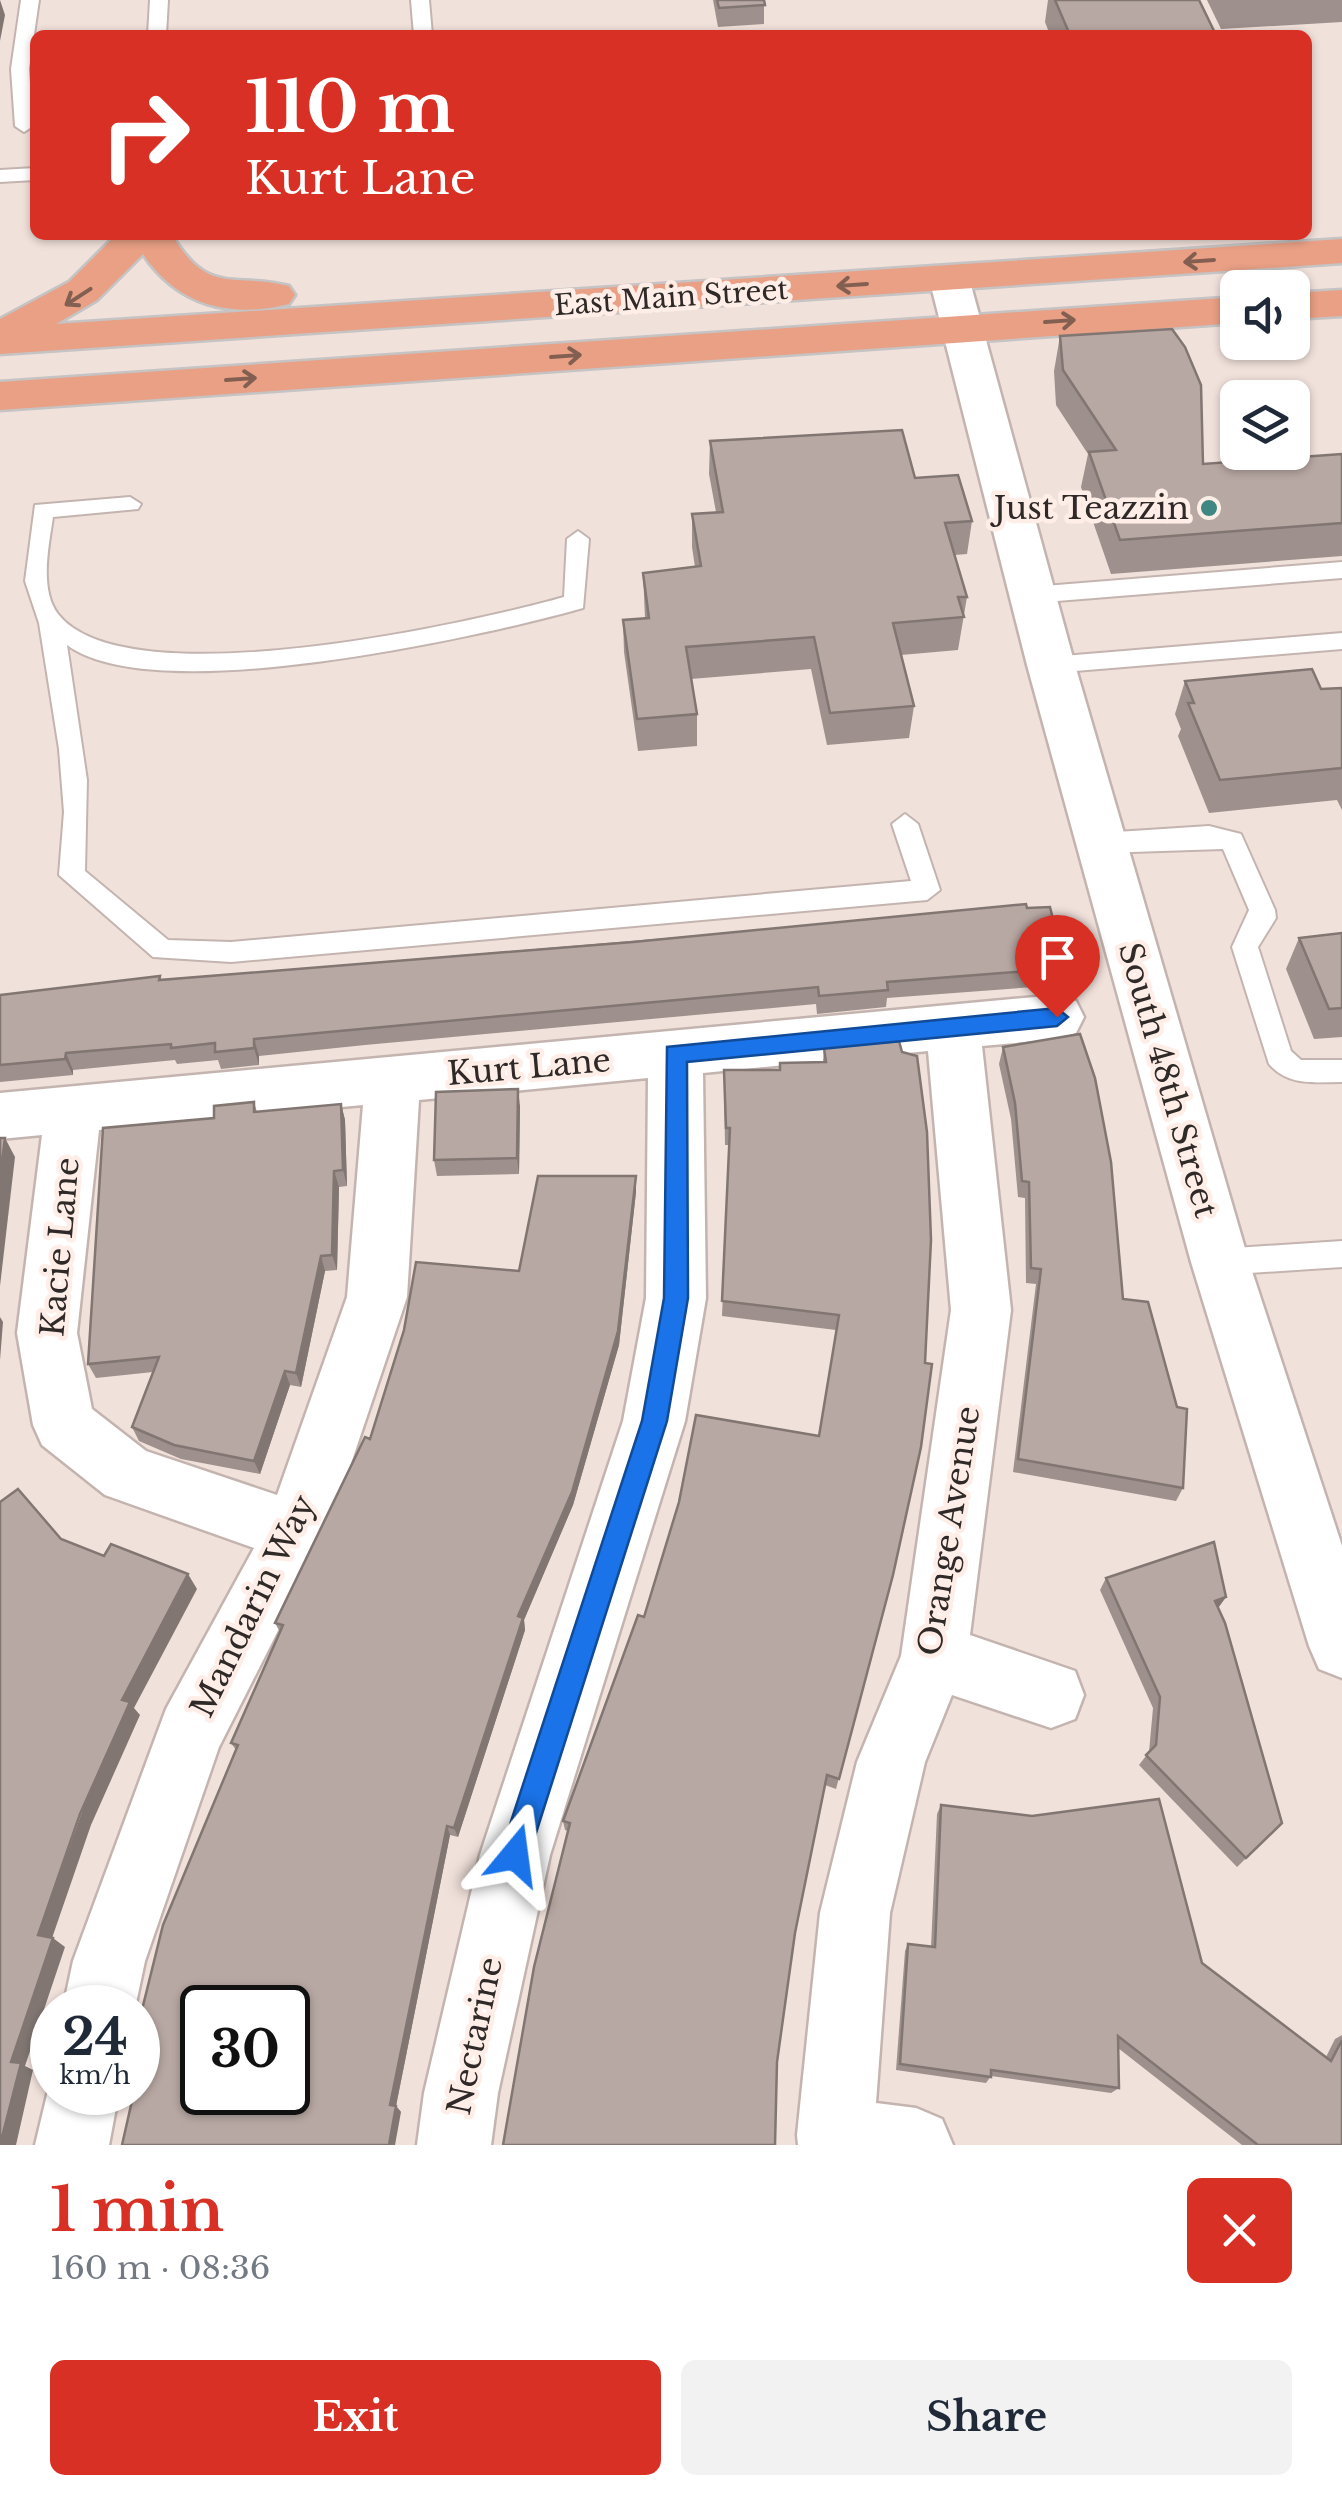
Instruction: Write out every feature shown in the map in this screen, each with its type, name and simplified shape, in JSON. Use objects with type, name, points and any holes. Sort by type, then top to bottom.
[{"type":"main road","points":[[0,332],[83,296],[105,276],[132,240]]},
{"type":"main road","points":[[144,386],[149,240]]},
{"type":"main road","points":[[152,240],[183,282],[234,296],[464,284],[586,303]]},
{"type":"main road","name":"East Main Street","points":[[0,341],[1342,251]]},
{"type":"main road","points":[[1310,305],[1342,303]]},
{"type":"main road","name":"East Main Street","points":[[0,396],[1220,311]]},
{"type":"street","name":"South 48th Street","points":[[949,278],[1051,665],[1220,1262],[1342,1646]]},
{"type":"street","name":"Kurt Lane","points":[[0,1116],[1057,1017]]},
{"type":"street","name":"Orange Avenue","points":[[835,2140],[856,1913],[891,1762],[934,1656],[981,1310],[971,1177],[952,1027]]},
{"type":"street","name":"Nectarine","points":[[454,2145],[461,2092],[515,1855],[654,1421],[676,1298],[675,1054]]},
{"type":"street","name":"Mandarin Way","points":[[103,1985],[108,1960],[190,1734],[296,1532],[377,1297],[393,1079]]},
{"type":"street","name":"Kacie Lane","points":[[73,1110],[48,1334],[64,1425],[127,1474],[296,1532]]},
{"type":"street","points":[[934,1656],[1051,1695]]},
{"type":"street","points":[[72,2145],[78,2115]]},
{"type":"street","points":[[835,2140],[916,2145]]},
{"type":"lane","points":[[24,126],[10,70],[30,0]]},
{"type":"lane","points":[[157,30],[159,0]]},
{"type":"lane","points":[[420,0],[423,30]]},
{"type":"lane","points":[[0,176],[30,174]]},
{"type":"lane","points":[[130,504],[44,510],[34,576],[51,623],[73,762],[78,842],[72,875],[162,950],[231,952],[927,890],[904,824]]},
{"type":"lane","points":[[51,623],[89,650],[132,662],[383,648],[520,621],[575,602],[578,539]]},
{"type":"lane","points":[[1032,595],[1342,570]]},
{"type":"lane","points":[[1051,665],[1342,642]]},
{"type":"lane","points":[[1101,843],[1209,836],[1232,842],[1262,910],[1263,918],[1246,938],[1245,946],[1279,1056],[1292,1070],[1342,1071]]},
{"type":"lane","points":[[1220,1262],[1342,1254]]},
{"type":"building","points":[[717,0],[764,0],[765,5],[719,8]]},
{"type":"building","points":[[1055,0],[1199,0],[1214,30],[1068,30]]},
{"type":"building","points":[[1172,329],[1185,347],[1201,385],[1203,464],[1220,463],[1220,470],[1310,470],[1310,456],[1342,454],[1342,523],[1120,540],[1089,452],[1116,450],[1063,370],[1060,336]]},
{"type":"building","points":[[902,430],[915,478],[958,475],[972,521],[945,523],[967,597],[958,597],[964,617],[893,623],[914,706],[830,713],[814,637],[686,647],[697,714],[637,719],[623,620],[649,618],[643,573],[701,566],[692,514],[723,512],[710,441]]},
{"type":"building","points":[[1312,669],[1321,689],[1342,688],[1342,768],[1220,780],[1188,703],[1194,703],[1185,681]]},
{"type":"building","points":[[1026,904],[1027,908],[1050,907],[1065,968],[887,982],[888,990],[819,996],[818,987],[254,1039],[254,1048],[215,1052],[215,1043],[171,1048],[171,1044],[66,1053],[65,1059],[0,1065],[0,995],[160,976],[159,980],[633,942]]},
{"type":"building","points":[[1342,933],[1342,1008],[1329,1009],[1299,938]]},
{"type":"building","points":[[1080,1034],[1095,1078],[1111,1162],[1123,1299],[1148,1302],[1177,1407],[1187,1409],[1183,1488],[1018,1459],[1041,1269],[1031,1268],[1029,1182],[1022,1181],[1015,1103],[1003,1047]]},
{"type":"building","points":[[899,1041],[902,1052],[917,1056],[927,1132],[931,1240],[925,1363],[932,1364],[921,1447],[893,1575],[839,1779],[827,1775],[795,1933],[777,2062],[775,2145],[503,2145],[534,1967],[570,1823],[563,1821],[638,1615],[644,1617],[679,1502],[696,1415],[819,1436],[839,1315],[722,1301],[730,1128],[726,1128],[724,1070],[780,1070],[780,1063],[826,1062],[824,1048]]},
{"type":"building","points":[[518,1089],[517,1158],[434,1160],[436,1092]]},
{"type":"building","points":[[254,1102],[254,1112],[341,1104],[343,1170],[334,1171],[332,1255],[321,1256],[296,1373],[285,1371],[254,1461],[174,1445],[132,1427],[159,1357],[88,1364],[103,1128],[214,1118],[214,1106]]},
{"type":"building","points":[[0,1138],[5,1138],[0,1177]]},
{"type":"building","points":[[538,1176],[636,1176],[618,1331],[572,1492],[518,1616],[523,1618],[454,1828],[447,1826],[390,2105],[396,2106],[389,2145],[122,2145],[129,2115],[160,2115],[160,1985],[148,1985],[163,1925],[238,1745],[231,1743],[283,1625],[275,1623],[365,1437],[370,1439],[404,1330],[416,1262],[519,1271]]},
{"type":"building","points":[[18,1489],[61,1539],[104,1556],[111,1544],[188,1574],[122,1700],[130,1702],[80,1814],[38,1935],[53,1938],[37,1985],[30,1985],[30,2006],[11,2062],[21,2063],[0,2145],[0,1502]]},
{"type":"building","points":[[1214,1542],[1226,1597],[1215,1601],[1225,1623],[1282,1823],[1246,1858],[1146,1755],[1156,1745],[1160,1697],[1106,1578]]},
{"type":"building","points":[[1159,1799],[1202,1963],[1331,2061],[1342,2040],[1342,2145],[1258,2145],[1118,2036],[1119,2088],[991,2070],[991,2077],[900,2064],[908,1944],[935,1947],[941,1805],[1032,1816]]},
{"type":"place","name":"Just Teazzin","points":[[1209,508]]},
{"type":"route","points":[[515,1855],[558,1709],[654,1421],[676,1298],[675,1054],[1057,1017]]}]
